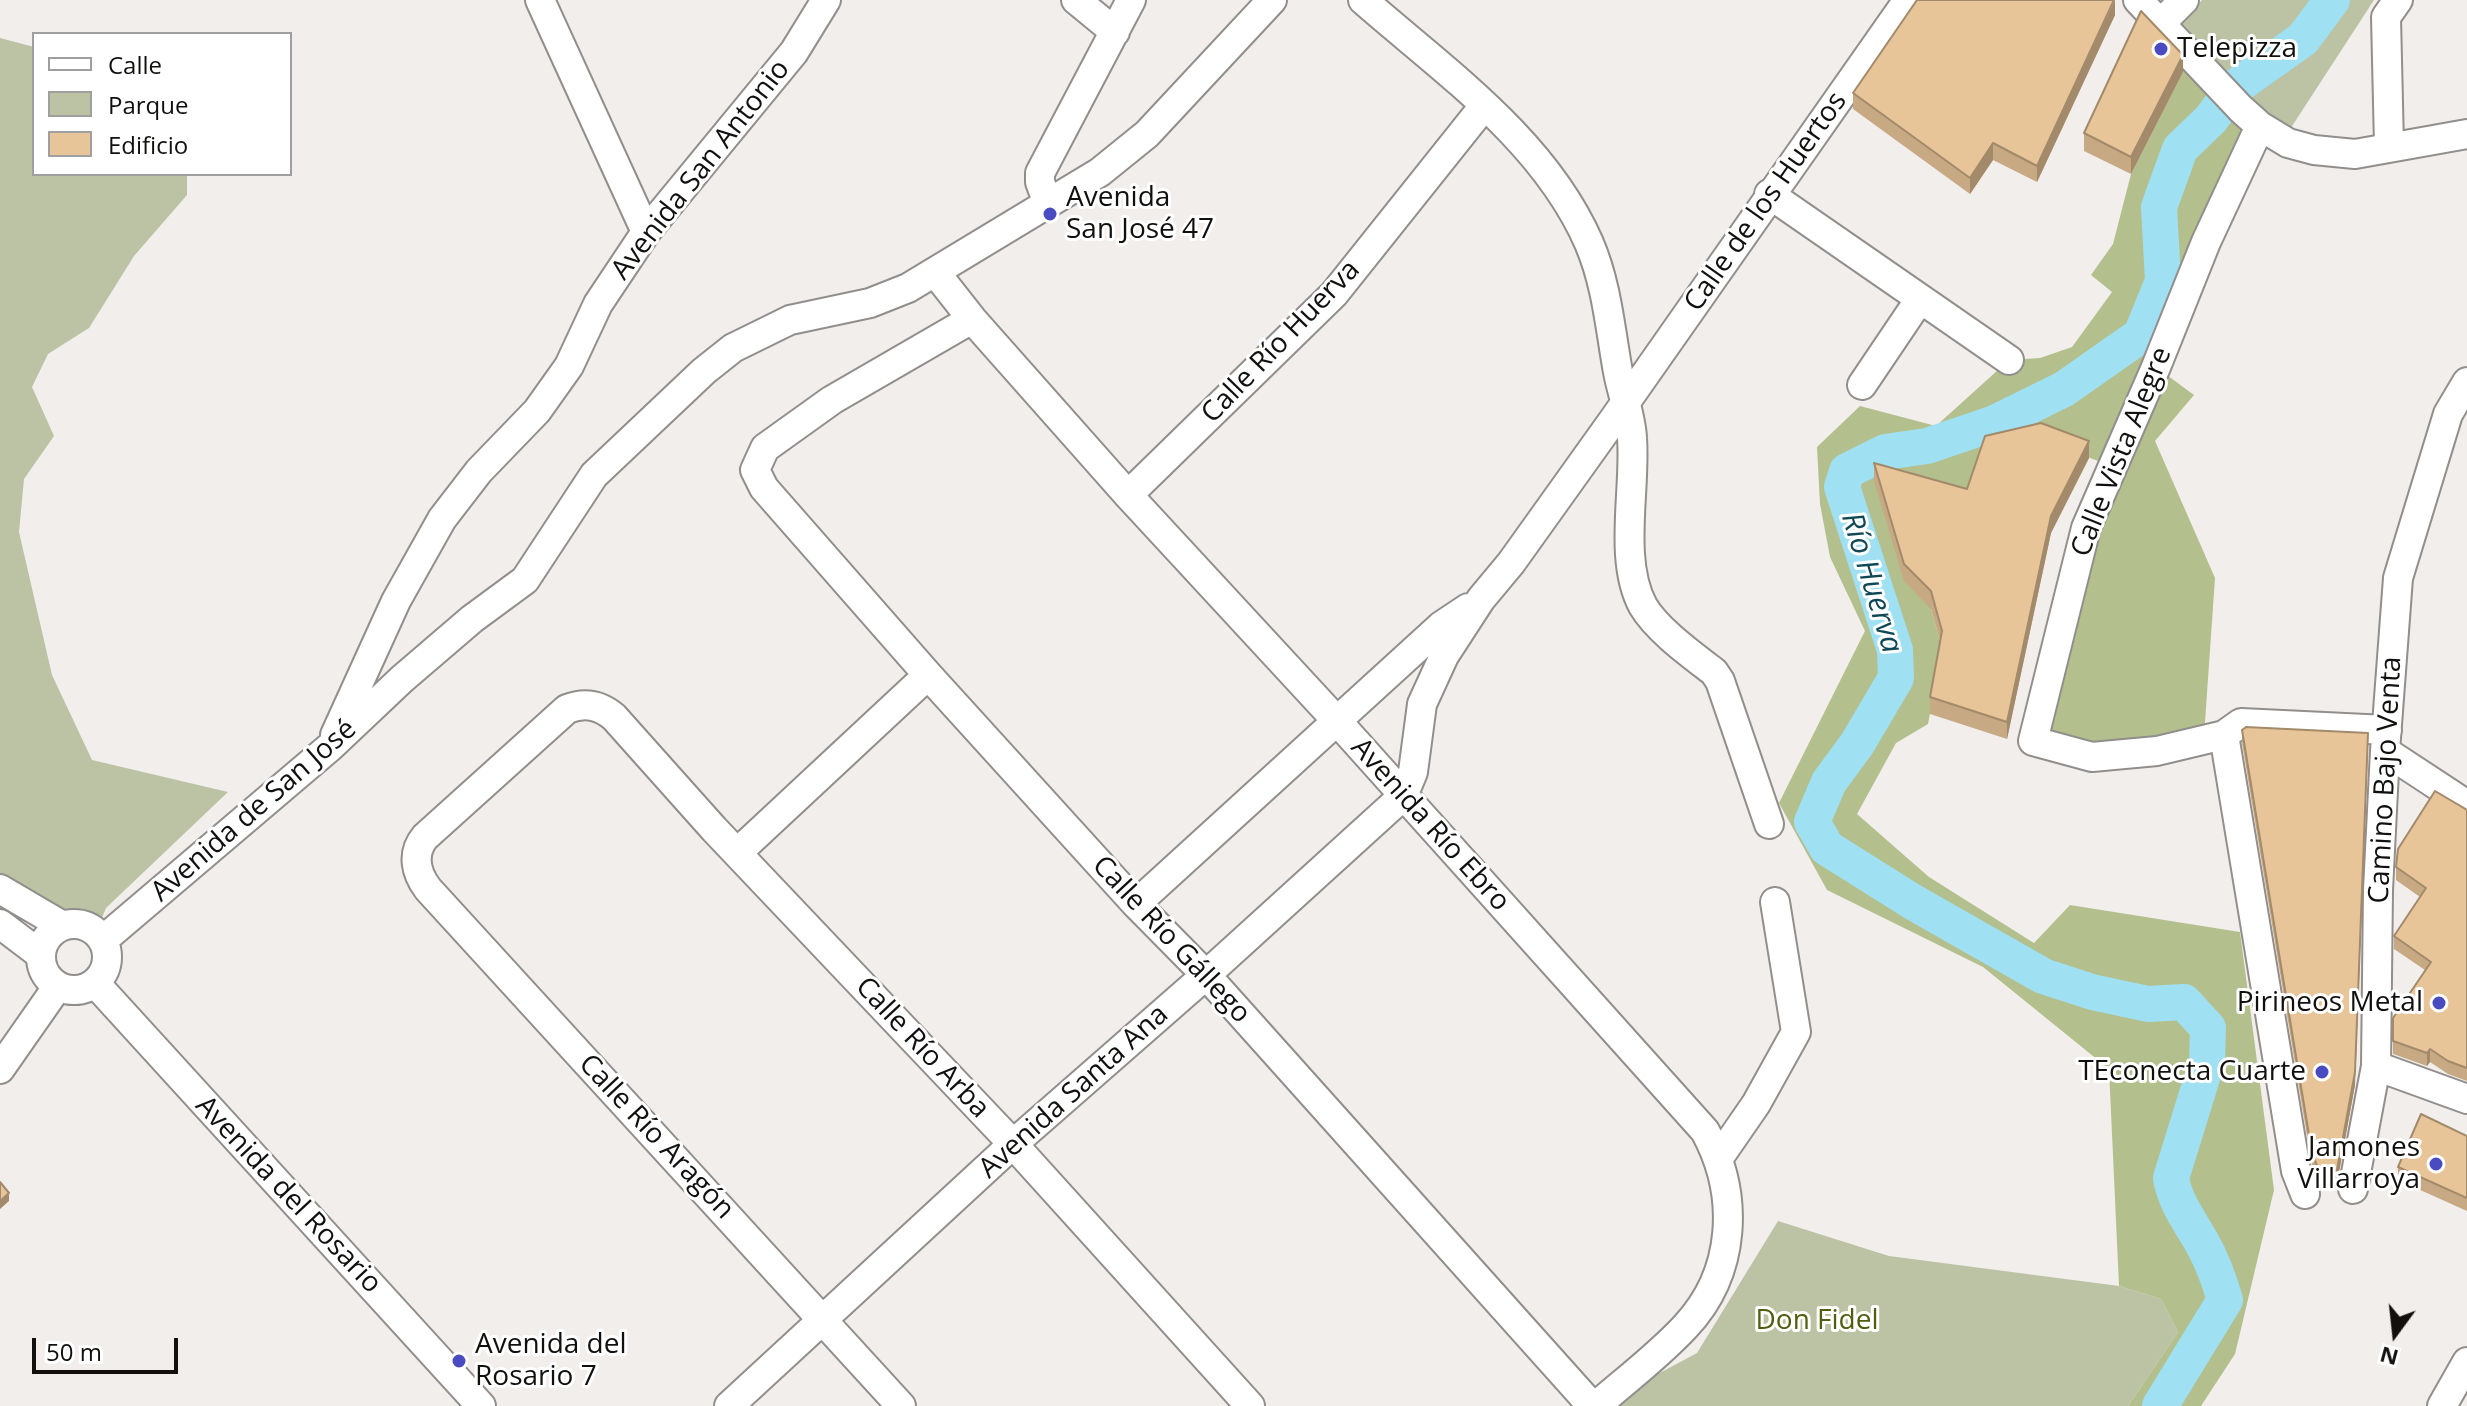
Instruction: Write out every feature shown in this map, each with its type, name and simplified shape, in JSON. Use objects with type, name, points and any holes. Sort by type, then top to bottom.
[{"type":"street","points":[[540,0],[646,232]]},
{"type":"street","name":"Avenida San Antonio","points":[[330,747],[396,601],[442,519],[479,471],[545,400],[569,366],[598,304],[646,232],[794,52],[826,0]]},
{"type":"street","points":[[1076,0],[1115,32]]},
{"type":"street","points":[[1048,204],[1040,173],[1131,0]]},
{"type":"street","name":"Avenida de San José","points":[[103,940],[198,862],[472,619],[525,580],[594,475],[704,371],[733,348],[790,320],[890,296],[1100,172],[1147,134],[1272,0]]},
{"type":"street","points":[[1363,0],[1484,106],[1543,168],[1573,211],[1587,239],[1606,292],[1632,436],[1630,556],[1638,594],[1657,624],[1714,672],[1720,681],[1769,824]]},
{"type":"street","name":"Calle de los Huertos","points":[[1624,404],[1908,0]]},
{"type":"street","points":[[2138,0],[2250,117],[2288,143],[2314,150],[2355,154],[2467,134]]},
{"type":"street","points":[[2161,23],[2184,0]]},
{"type":"street","points":[[2389,146],[2386,17],[2398,0]]},
{"type":"street","name":"Calle Río Huerva","points":[[1128,495],[1334,294],[1484,106]]},
{"type":"street","name":"Calle Vista Alegre","points":[[2250,117],[2206,242],[2086,528],[2033,741],[2092,757],[2157,751],[2224,735],[2241,723],[2386,740]]},
{"type":"street","points":[[1769,194],[2009,360]]},
{"type":"street","name":"Avenida Río Ebro","points":[[935,272],[972,319],[1128,495],[1337,721],[1696,1119],[1718,1159],[1728,1194],[1729,1217],[1724,1257],[1714,1283],[1685,1327],[1594,1406]]},
{"type":"street","points":[[1862,385],[1920,299]]},
{"type":"street","name":"Calle Río Gállego","points":[[972,319],[832,400],[765,448],[755,470],[764,488],[928,675],[1136,904],[1206,975],[1594,1406]]},
{"type":"street","name":"Camino Bajo Venta","points":[[2353,1189],[2376,1066],[2378,890],[2398,578],[2457,421],[2467,382]]},
{"type":"street","points":[[1403,796],[1413,772],[1422,704],[1444,656],[1481,599],[1511,563],[1624,404]]},
{"type":"street","points":[[1136,904],[1441,626],[1481,599]]},
{"type":"street","points":[[371,654],[402,679]]},
{"type":"street","points":[[737,853],[928,675]]},
{"type":"street","name":"Calle Río Arba","points":[[417,866],[417,850],[425,837],[560,713],[584,704],[600,707],[614,717],[737,853],[1013,1144],[1250,1406]]},
{"type":"street","points":[[2224,735],[2296,1171],[2305,1194]]},
{"type":"street","points":[[2386,740],[2467,805]]},
{"type":"street","name":"Avenida Santa Ana","points":[[729,1406],[1013,1144],[1403,796]]},
{"type":"street","name":"Calle Río Aragón","points":[[417,866],[428,889],[901,1406]]},
{"type":"street","points":[[0,889],[63,926]]},
{"type":"street","points":[[1718,1159],[1756,1104],[1796,1032],[1775,902]]},
{"type":"street","points":[[0,924],[41,955]]},
{"type":"street","points":[[63,926],[86,926],[103,940],[108,959],[106,968],[95,983],[77,990],[58,986],[45,973],[41,955],[48,937],[63,926]]},
{"type":"street","name":"Avenida del Rosario","points":[[95,983],[481,1406]]},
{"type":"street","points":[[0,1069],[58,986]]},
{"type":"street","points":[[2376,1066],[2467,1099]]},
{"type":"street","points":[[2442,1406],[2467,1362]]},
{"type":"green space","points":[[2202,0],[2374,0],[2283,140],[2171,35]]},
{"type":"green space","points":[[0,38],[32,46],[32,176],[187,176],[187,195],[134,256],[89,328],[48,354],[32,387],[54,436],[24,479],[19,532],[52,675],[92,760],[228,792],[106,908],[96,932],[0,889]]},
{"type":"green space","points":[[2191,56],[2260,126],[2156,367],[2194,395],[2155,441],[2215,578],[2205,722],[2208,739],[2157,751],[2033,741],[2112,466],[2041,440],[1931,609],[1942,648],[1928,724],[1896,743],[1857,814],[1929,877],[2034,943],[2070,905],[2240,932],[2274,1190],[2235,1354],[2201,1406],[2128,1406],[2178,1332],[2161,1299],[2119,1286],[2109,1069],[1983,967],[1827,890],[1779,803],[1865,631],[1830,557],[1820,504],[1817,447],[1860,406],[1936,426],[2009,360],[2040,358],[2072,347],[2112,292],[2091,275],[2113,244],[2131,174]]},
{"type":"green space","name":"Don Fidel","points":[[1778,1221],[1889,1256],[2119,1286],[2161,1299],[2178,1332],[2128,1406],[1598,1406],[1697,1353]]},
{"type":"building","points":[[1917,0],[2114,0],[2037,166],[1993,143],[1970,178],[1853,93]]},
{"type":"building","points":[[2141,11],[2183,55],[2131,157],[2084,133]]},
{"type":"building","points":[[2041,423],[2089,441],[2051,516],[2007,722],[1930,697],[1942,631],[1931,591],[1904,564],[1874,463],[1967,489],[1985,436]]},
{"type":"building","points":[[2246,727],[2368,733],[2355,1072],[2337,1170],[2320,1173],[2312,1153],[2242,730]]},
{"type":"building","points":[[2435,791],[2467,810],[2467,1068],[2448,1061],[2430,1049],[2427,1053],[2393,1041],[2393,1018],[2431,962],[2394,936],[2426,888],[2396,867],[2398,849]]},
{"type":"building","name":"Jamones Villarroya","points":[[2421,1114],[2467,1136],[2467,1198],[2398,1167]]},
{"type":"building","points":[[0,1182],[9,1193],[0,1201]]},
{"type":"waterway","name":"Río Huerva","points":[[2160,1406],[2225,1300],[2212,1262],[2179,1203],[2171,1178],[2207,1062],[2208,1028],[2184,1002],[2148,1004],[2092,992],[2043,976],[1913,902],[1827,848],[1812,822],[1829,782],[1857,744],[1896,678],[1895,650],[1842,487],[1847,471],[1885,452],[1927,446],[1995,423],[2064,389],[2141,335],[2163,281],[2159,207],[2180,149],[2211,119],[2234,88],[2303,39],[2332,0]]},
{"type":"place","name":"Telepizza","points":[[2161,49]]},
{"type":"place","name":"Avenida San José 47","points":[[1050,214]]},
{"type":"place","name":"Pirineos Metal","points":[[2439,1003]]},
{"type":"place","name":"TEconecta Cuarte","points":[[2322,1072]]},
{"type":"place","name":"Jamones Villarroya","points":[[2436,1164]]},
{"type":"place","name":"Avenida del Rosario 7","points":[[459,1361]]}]
